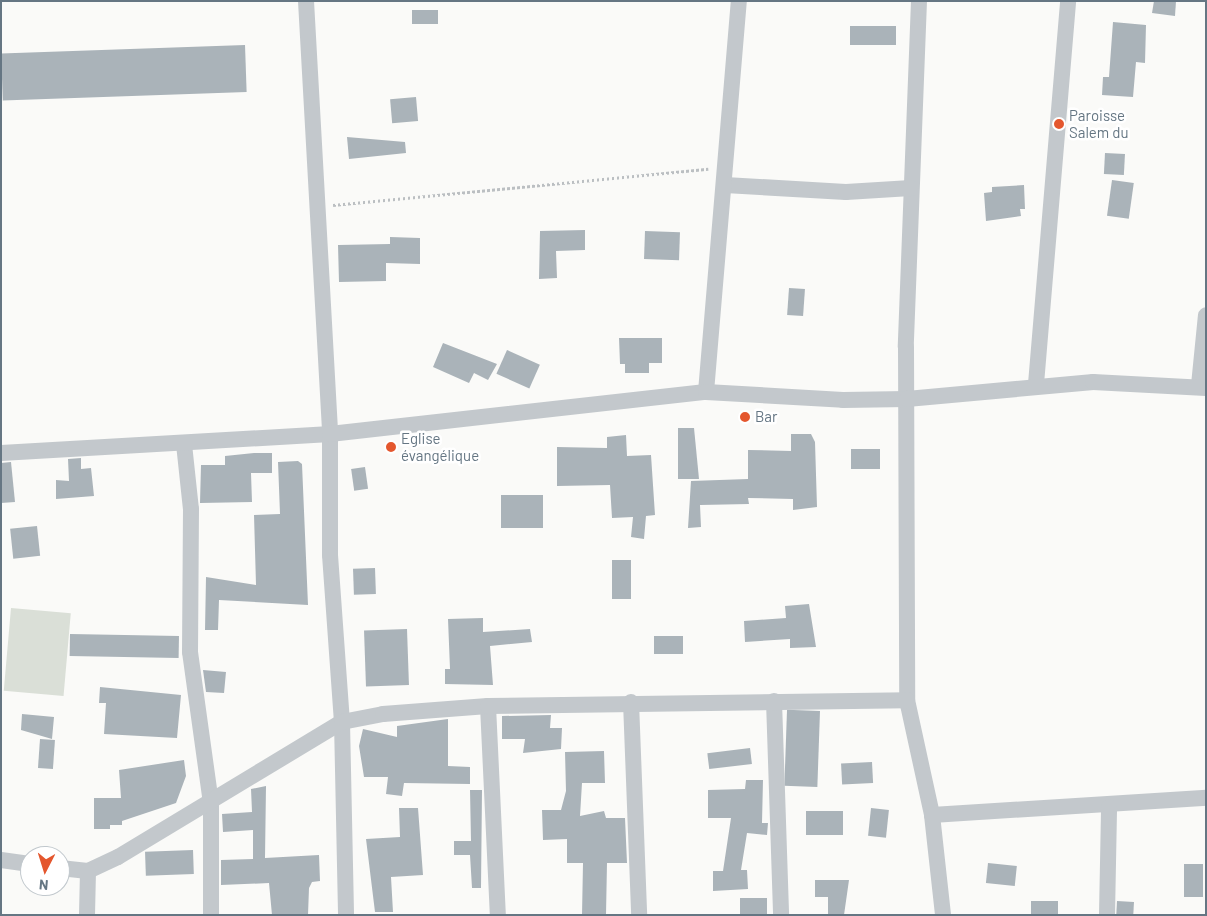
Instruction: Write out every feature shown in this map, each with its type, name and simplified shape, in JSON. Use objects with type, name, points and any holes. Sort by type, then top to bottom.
[{"type":"street","points":[[306,1],[330,434],[330,555],[342,722],[346,915]]},
{"type":"street","points":[[706,392],[740,1]]},
{"type":"street","points":[[919,1],[911,188],[907,399],[907,700],[932,815],[943,915]]},
{"type":"street","points":[[1036,384],[1068,1]]},
{"type":"street","points":[[725,185],[846,192],[911,188]]},
{"type":"street","points":[[1,453],[184,444],[330,434],[706,392],[907,399],[1036,384],[1202,386],[1206,316]]},
{"type":"street","points":[[184,444],[192,509],[190,652],[211,803],[211,915]]},
{"type":"street","points":[[70,869],[88,871],[211,803],[342,722],[488,706],[631,702],[907,700]]},
{"type":"street","points":[[774,701],[781,915]]},
{"type":"street","points":[[631,702],[639,915]]},
{"type":"street","points":[[488,706],[498,915]]},
{"type":"street","points":[[932,815],[1109,807],[1206,798]]},
{"type":"street","points":[[1107,915],[1109,807]]},
{"type":"street","points":[[1,860],[20,863]]},
{"type":"street","points":[[87,915],[88,871]]},
{"type":"path","points":[[317,207],[726,168]]},
{"type":"shaded area","points":[[11,608],[71,613],[64,696],[4,691]]},
{"type":"building","points":[[1154,1],[1176,1],[1175,16],[1152,13]]},
{"type":"building","points":[[412,10],[438,10],[438,24],[412,24]]},
{"type":"building","points":[[1113,22],[1146,25],[1145,63],[1136,62],[1133,97],[1102,95],[1103,77],[1109,77]]},
{"type":"building","points":[[850,26],[896,26],[896,45],[850,45]]},
{"type":"building","points":[[245,45],[247,92],[3,100],[1,54]]},
{"type":"building","points":[[416,97],[418,121],[392,123],[390,99]]},
{"type":"building","points":[[347,137],[405,142],[406,153],[349,159]]},
{"type":"building","points":[[1105,153],[1125,154],[1124,175],[1104,174]]},
{"type":"building","points":[[1112,180],[1134,183],[1129,219],[1107,216]]},
{"type":"building","points":[[1024,185],[1025,209],[1020,209],[1021,216],[986,221],[984,193],[992,192],[992,187]]},
{"type":"building","points":[[585,230],[585,250],[556,251],[557,278],[539,279],[540,231]]},
{"type":"building","points":[[645,231],[680,232],[679,260],[644,259]]},
{"type":"building","points":[[390,237],[420,238],[420,264],[386,263],[386,281],[339,282],[338,245],[390,244]]},
{"type":"building","points":[[789,288],[805,289],[803,316],[787,315]]},
{"type":"building","points":[[619,338],[662,338],[662,363],[649,363],[649,373],[625,373],[625,364],[620,364]]},
{"type":"building","points":[[443,343],[497,364],[488,380],[474,373],[469,383],[433,367]]},
{"type":"building","points":[[507,350],[540,365],[529,388],[496,374]]},
{"type":"building","points":[[678,428],[694,428],[699,479],[678,479]]},
{"type":"building","points":[[791,434],[811,434],[815,442],[817,507],[793,510],[793,499],[748,498],[749,504],[700,505],[701,527],[688,528],[691,481],[748,479],[748,450],[791,451]]},
{"type":"building","points":[[626,435],[627,456],[651,455],[655,515],[646,516],[644,539],[631,537],[633,517],[612,518],[610,485],[557,486],[557,447],[607,448],[607,437]]},
{"type":"building","points":[[851,449],[880,449],[880,469],[851,469]]},
{"type":"building","points":[[272,453],[272,473],[251,473],[252,502],[200,503],[201,465],[225,465],[225,456]]},
{"type":"building","points":[[81,458],[81,469],[91,468],[94,496],[56,499],[56,480],[69,481],[68,459]]},
{"type":"building","points":[[298,461],[302,464],[308,605],[219,600],[218,630],[205,630],[206,577],[256,585],[254,515],[280,514],[278,462]]},
{"type":"building","points":[[11,462],[15,502],[1,503],[1,463]]},
{"type":"building","points":[[365,467],[368,489],[354,491],[351,469]]},
{"type":"building","points":[[501,495],[543,495],[543,528],[501,528]]},
{"type":"building","points":[[37,526],[40,556],[13,559],[10,529]]},
{"type":"building","points":[[612,560],[631,560],[631,599],[612,599]]},
{"type":"building","points":[[375,568],[376,594],[354,595],[353,569]]},
{"type":"building","points":[[809,604],[816,647],[790,648],[790,639],[745,642],[744,621],[786,618],[785,606]]},
{"type":"building","points":[[483,618],[483,632],[530,629],[532,642],[490,646],[493,685],[445,684],[445,669],[450,669],[448,619]]},
{"type":"building","points":[[407,629],[409,685],[366,686],[364,631]]},
{"type":"building","points":[[70,634],[179,636],[179,658],[70,656]]},
{"type":"building","points":[[654,636],[683,636],[683,654],[654,654]]},
{"type":"building","points":[[203,670],[226,672],[224,693],[206,692]]},
{"type":"building","points":[[100,687],[181,695],[177,738],[104,734],[106,703],[99,703]]},
{"type":"building","points":[[787,710],[820,711],[817,787],[784,786]]},
{"type":"building","points":[[22,714],[54,717],[52,739],[21,730]]},
{"type":"building","points":[[551,715],[550,728],[562,728],[561,749],[523,753],[525,739],[502,739],[502,716]]},
{"type":"building","points":[[448,719],[448,766],[470,767],[470,784],[404,783],[402,796],[386,794],[388,777],[364,777],[359,746],[363,729],[397,737],[397,726]]},
{"type":"building","points":[[40,739],[55,740],[53,769],[38,768]]},
{"type":"building","points":[[750,748],[752,764],[709,769],[707,753]]},
{"type":"building","points":[[604,751],[605,783],[582,783],[580,816],[604,811],[606,818],[625,818],[627,863],[607,863],[606,915],[582,915],[583,863],[567,863],[567,839],[543,840],[542,810],[561,810],[566,791],[565,752]]},
{"type":"building","points":[[184,760],[186,776],[176,803],[122,821],[122,825],[110,825],[110,829],[94,829],[94,798],[121,798],[119,770]]},
{"type":"building","points":[[872,762],[873,783],[842,785],[841,764]]},
{"type":"building","points":[[746,780],[763,780],[762,823],[768,823],[767,835],[747,833],[741,870],[747,870],[748,889],[713,891],[713,871],[723,871],[731,818],[708,818],[708,790],[745,789]]},
{"type":"building","points":[[266,786],[265,858],[319,855],[320,881],[312,882],[309,888],[308,915],[272,915],[269,883],[221,885],[221,860],[253,859],[253,830],[223,832],[222,814],[252,812],[251,789]]},
{"type":"building","points":[[470,790],[482,790],[481,888],[472,888],[470,855],[454,855],[454,841],[471,841]]},
{"type":"building","points":[[399,808],[418,808],[423,875],[391,877],[393,912],[375,912],[366,839],[400,837]]},
{"type":"building","points":[[871,808],[889,810],[886,838],[868,836]]},
{"type":"building","points":[[806,811],[843,811],[843,835],[806,835]]},
{"type":"building","points":[[193,850],[194,874],[146,876],[145,852]]},
{"type":"building","points":[[988,863],[1017,866],[1015,886],[986,883]]},
{"type":"building","points":[[1184,864],[1203,864],[1203,897],[1184,897]]},
{"type":"building","points":[[815,880],[849,880],[844,915],[828,915],[828,897],[815,897]]},
{"type":"building","points":[[740,898],[767,898],[767,915],[740,915]]},
{"type":"building","points":[[1031,901],[1058,901],[1058,915],[1031,915]]},
{"type":"building","points":[[1117,901],[1134,902],[1133,915],[1116,915]]},
{"type":"place","name":"Paroisse Salem du","points":[[1059,124]]},
{"type":"place","name":"Bar","points":[[745,417]]},
{"type":"place","name":"Eglise évangélique","points":[[391,447]]}]
